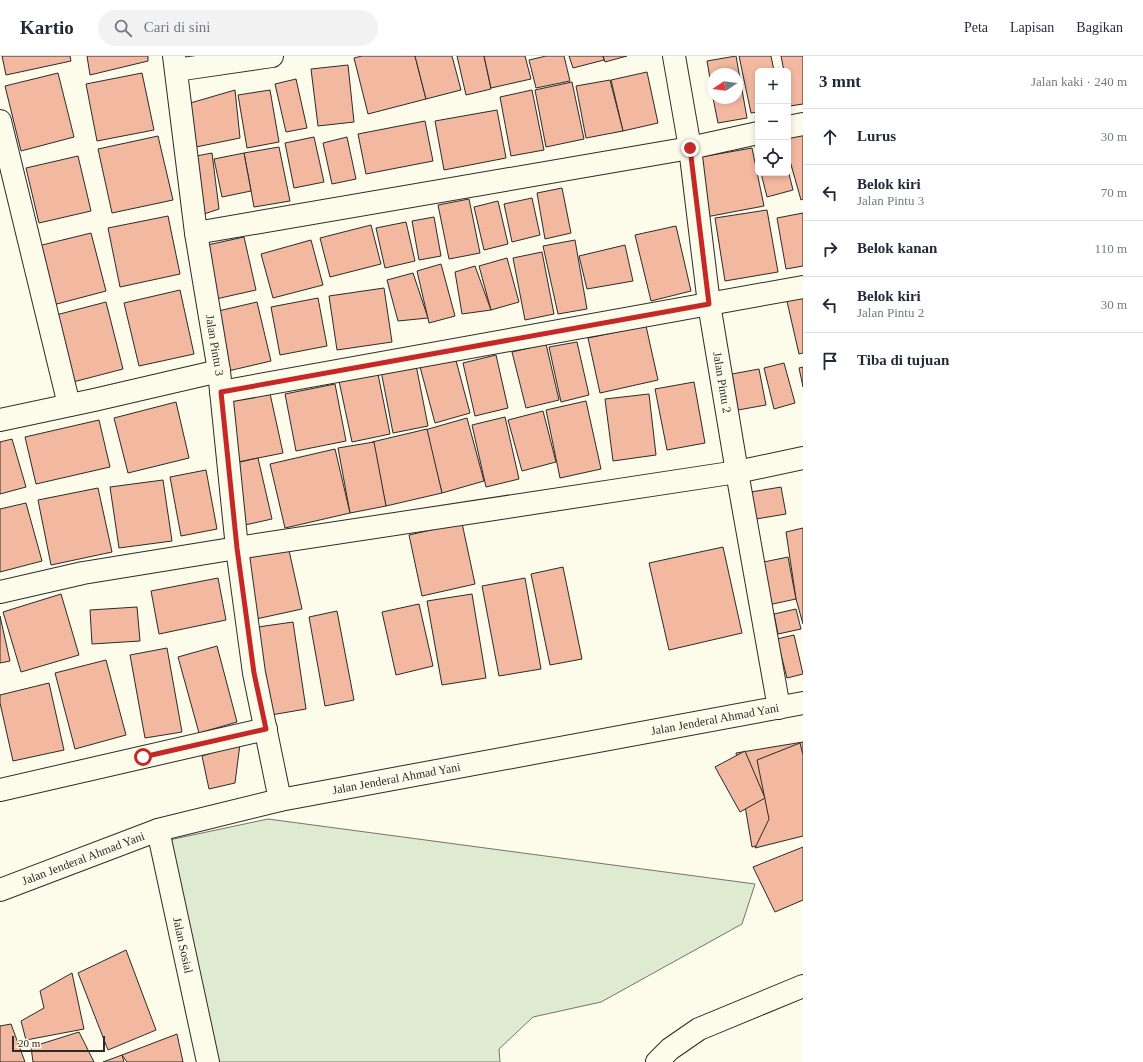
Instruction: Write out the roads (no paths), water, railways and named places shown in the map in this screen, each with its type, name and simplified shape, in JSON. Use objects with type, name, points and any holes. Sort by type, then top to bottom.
[{"type":"main road","points":[[175,63],[272,56]]},
{"type":"main road","name":"Jalan Pintu 2","points":[[674,56],[690,148],[709,304],[779,708]]},
{"type":"main road","name":"Jalan Pintu 3","points":[[175,63],[196,233],[219,371],[237,548],[254,673],[280,800]]},
{"type":"main road","points":[[0,121],[69,405]]},
{"type":"main road","points":[[791,126],[803,124]]},
{"type":"main road","points":[[196,233],[690,148],[755,134]]},
{"type":"main road","points":[[221,392],[803,287]]},
{"type":"main road","points":[[0,420],[219,371]]},
{"type":"main road","points":[[0,592],[83,574],[237,548],[737,472],[803,458]]},
{"type":"main road","name":"Jalan Jenderal Ahmad Yani","points":[[0,890],[158,830],[280,800],[803,703]]},
{"type":"main road","points":[[0,790],[266,729]]},
{"type":"main road","name":"Jalan Sosial","points":[[158,830],[208,1062]]},
{"type":"main road","points":[[657,1062],[670,1048],[699,1029],[803,986]]}]
